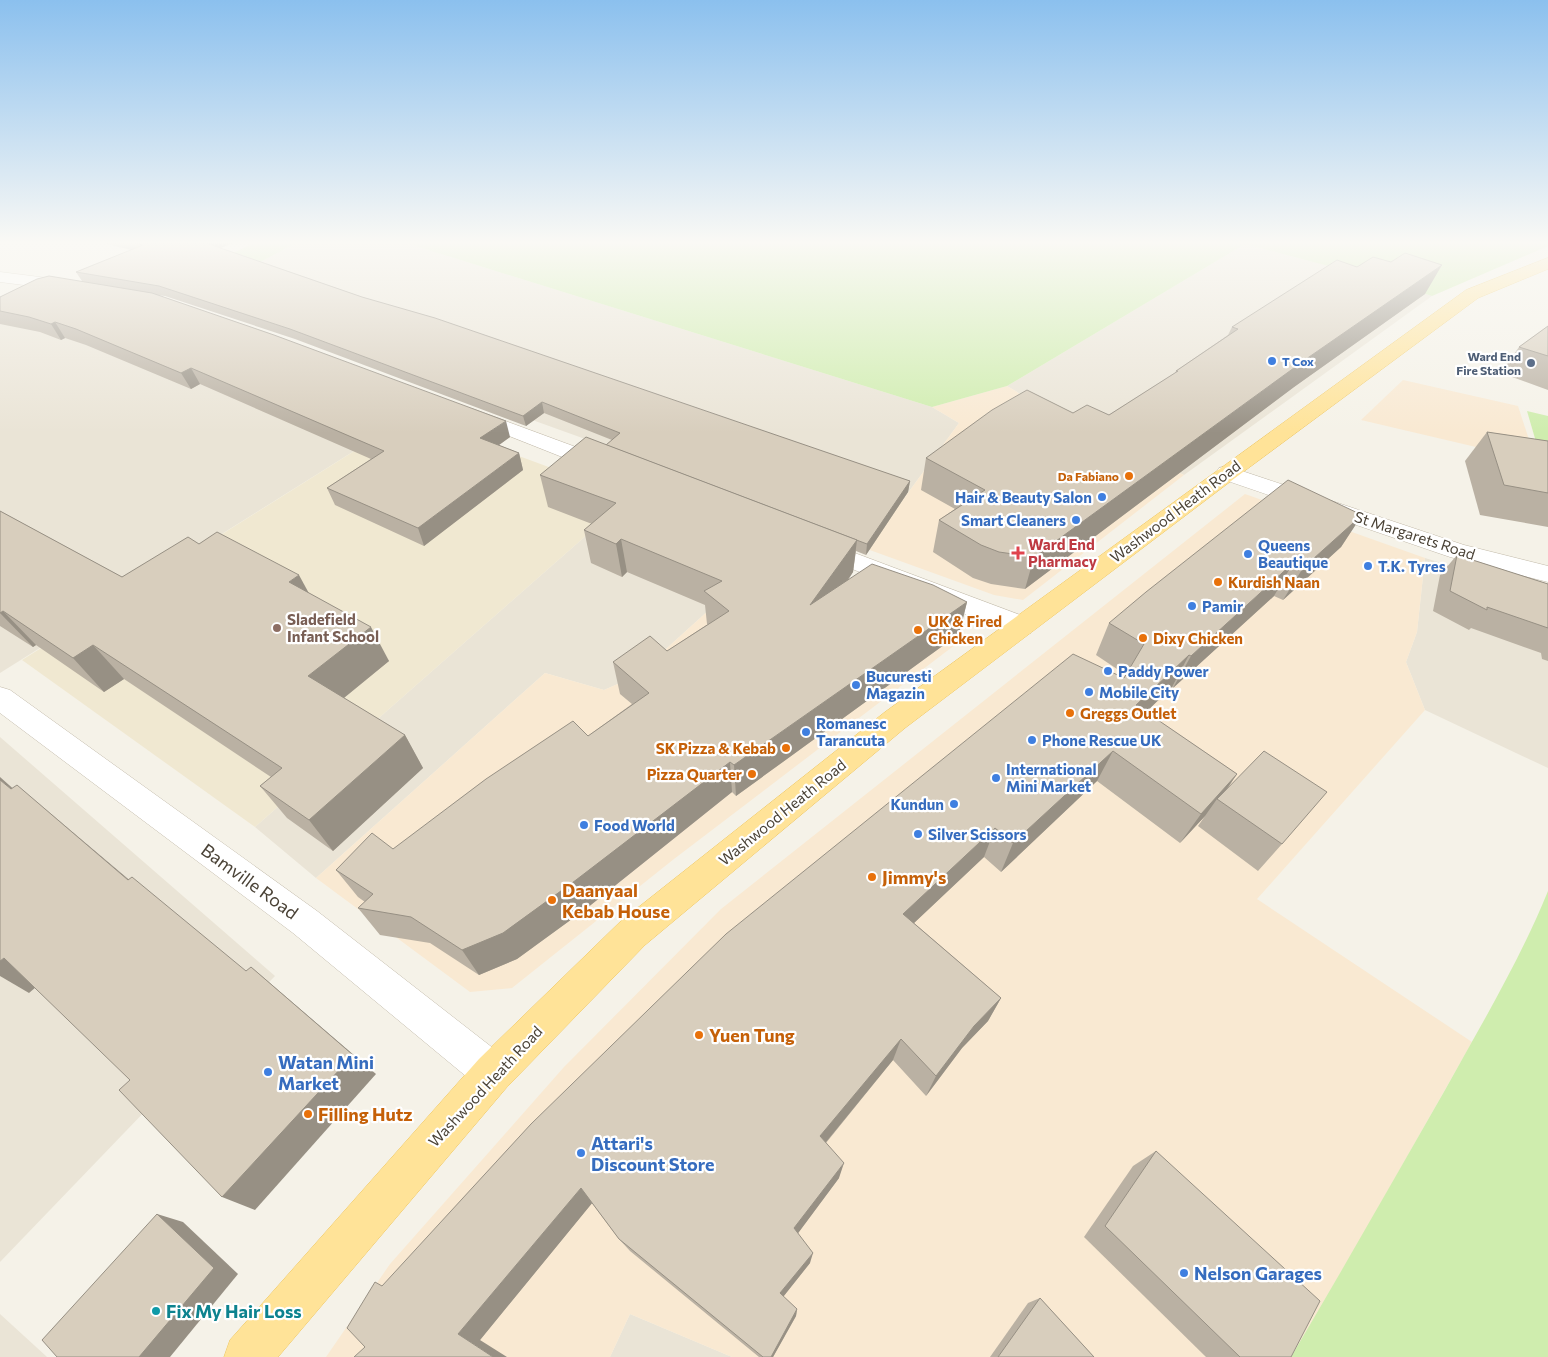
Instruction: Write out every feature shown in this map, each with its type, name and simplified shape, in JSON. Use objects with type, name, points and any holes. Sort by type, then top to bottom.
[{"type":"main road","name":"Washwood Heath Road","points":[[247,1357],[494,1073],[633,933],[894,720],[1227,472],[1455,306]]},
{"type":"street","points":[[454,408],[622,472]]},
{"type":"street","name":"St Margarets Road","points":[[1227,472],[1458,551],[1548,574]]},
{"type":"street","points":[[798,540],[1022,626]]},
{"type":"street","name":"Bamville Road","points":[[0,698],[304,922],[494,1073]]},
{"type":"shaded area","points":[[0,306],[410,416],[0,673]]},
{"type":"shaded area","points":[[216,306],[609,306],[932,407],[959,423],[867,549],[663,467]]},
{"type":"shaded area","points":[[1141,306],[1418,306],[1184,475],[1027,398],[1007,386]]},
{"type":"shaded area","points":[[1403,380],[1518,406],[1536,461],[1361,420]]},
{"type":"shaded area","points":[[1007,386],[1027,398],[1184,475],[1023,600],[994,595],[867,549],[959,423],[932,407]]},
{"type":"shaded area","name":"Sladefield Infant School","points":[[410,416],[630,497],[255,827],[22,660]]},
{"type":"shaded area","points":[[1245,494],[1425,558],[1417,632],[1406,662],[1425,710],[1257,899],[1472,1042],[1291,1357],[732,1357],[630,1314],[610,1357],[326,1357],[390,1264],[564,1067],[721,909]]},
{"type":"shaded area","points":[[630,497],[772,553],[636,676],[604,690],[545,673],[316,878],[255,827]]},
{"type":"shaded area","points":[[772,553],[942,615],[964,638],[674,859],[512,988],[470,992],[316,878],[545,673],[604,690],[636,676]]},
{"type":"shaded area","points":[[1425,558],[1548,596],[1548,768],[1425,710],[1406,662],[1417,632]]},
{"type":"shaded area","points":[[0,737],[275,976],[0,1262]]},
{"type":"shaded area","points":[[0,1314],[47,1357],[0,1357]]},
{"type":"shaded area","points":[[630,1314],[732,1357],[610,1357]]},
{"type":"green space","points":[[609,306],[1141,306],[1007,386],[932,407]]},
{"type":"green space","points":[[1527,411],[1548,416],[1548,483]]},
{"type":"green space","points":[[1548,891],[1548,1357],[1291,1357],[1486,1017],[1513,967]]},
{"type":"building","points":[[0,306],[191,306],[274,335],[506,421],[480,438],[519,453],[418,528],[327,488],[384,451],[191,368],[181,373],[76,329],[55,322],[51,324],[0,311]]},
{"type":"building","points":[[221,306],[394,306],[435,318],[910,481],[867,544],[606,445],[620,433],[542,402],[523,416],[290,329]]},
{"type":"building","points":[[1264,306],[1382,306],[1309,357],[1034,557],[999,552],[981,545],[939,520],[985,490],[926,458],[992,410],[1027,390],[1073,413],[1087,405],[1109,415],[1178,371],[1176,371],[1238,329],[1232,327]]},
{"type":"building","points":[[1548,326],[1548,356],[1519,347]]},
{"type":"building","points":[[1487,432],[1548,441],[1548,493],[1504,485]]},
{"type":"building","points":[[586,437],[857,540],[810,605],[872,564],[933,585],[967,602],[734,765],[730,762],[576,880],[503,933],[462,950],[411,917],[358,908],[373,894],[336,870],[372,833],[393,849],[486,779],[573,721],[588,736],[649,693],[613,662],[650,636],[667,651],[729,611],[704,591],[722,581],[621,539],[616,544],[584,530],[616,503],[540,475]]},
{"type":"building","points":[[1288,480],[1362,515],[1303,568],[1293,563],[1191,656],[1189,655],[1136,705],[1237,774],[1201,814],[1113,751],[1013,843],[995,828],[903,914],[1001,998],[974,1026],[936,1076],[901,1039],[820,1136],[844,1163],[794,1228],[813,1253],[780,1293],[797,1309],[771,1357],[763,1357],[619,1239],[581,1188],[458,1334],[493,1357],[354,1357],[365,1347],[347,1328],[375,1282],[382,1286],[531,1124],[726,934],[1073,654],[1124,678],[1144,644],[1109,623]]},
{"type":"building","points":[[0,511],[122,577],[188,537],[199,544],[217,532],[299,575],[289,582],[371,627],[308,676],[405,735],[309,820],[260,786],[282,768],[93,645],[73,658],[3,611],[0,613]]},
{"type":"building","points":[[1457,555],[1548,584],[1548,628],[1487,607],[1487,610],[1450,591]]},
{"type":"building","points":[[1264,751],[1327,792],[1282,844],[1217,799]]},
{"type":"building","points":[[0,780],[11,789],[17,785],[128,880],[132,877],[246,971],[251,967],[353,1055],[222,1197],[119,1090],[130,1080],[4,958],[0,961]]},
{"type":"building","name":"Nelson Garages","points":[[1156,1151],[1320,1301],[1291,1357],[1240,1357],[1105,1226]]},
{"type":"building","name":"Fix My Hair Loss","points":[[157,1214],[214,1268],[139,1357],[57,1357],[42,1340]]},
{"type":"building","points":[[1040,1298],[1094,1357],[998,1357]]},
{"type":"place","name":"T Cox","points":[[1272,361]]},
{"type":"place","name":"Ward End Fire Station","points":[[1531,363]]},
{"type":"place","name":"Da Fabiano","points":[[1129,476]]},
{"type":"place","name":"Hair & Beauty Salon","points":[[1102,497]]},
{"type":"place","name":"Smart Cleaners","points":[[1076,520]]},
{"type":"place","name":"Ward End Pharmacy","points":[[1018,553]]},
{"type":"place","name":"Queens Beautique","points":[[1248,554]]},
{"type":"place","name":"T.K. Tyres","points":[[1368,566]]},
{"type":"place","name":"Kurdish Naan","points":[[1218,582]]},
{"type":"place","name":"Pamir","points":[[1192,606]]},
{"type":"place","name":"Sladefield Infant School","points":[[277,628]]},
{"type":"place","name":"UK & Fired Chicken","points":[[918,630]]},
{"type":"place","name":"Dixy Chicken","points":[[1143,638]]},
{"type":"place","name":"Paddy Power","points":[[1108,671]]},
{"type":"place","name":"Bucuresti Magazin","points":[[856,685]]},
{"type":"place","name":"Mobile City","points":[[1089,692]]},
{"type":"place","name":"Greggs Outlet","points":[[1070,713]]},
{"type":"place","name":"Romanesc Tarancuta","points":[[806,732]]},
{"type":"place","name":"Phone Rescue UK","points":[[1032,740]]},
{"type":"place","name":"SK Pizza & Kebab","points":[[786,748]]},
{"type":"place","name":"Pizza Quarter","points":[[752,774]]},
{"type":"place","name":"International Mini Market","points":[[996,778]]},
{"type":"place","name":"Kundun","points":[[954,804]]},
{"type":"place","name":"Food World","points":[[584,825]]},
{"type":"place","name":"Silver Scissors","points":[[918,834]]},
{"type":"place","name":"Jimmy's","points":[[872,877]]},
{"type":"place","name":"Daanyaal Kebab House","points":[[552,900]]},
{"type":"place","name":"Yuen Tung","points":[[699,1035]]},
{"type":"place","name":"Watan Mini Market","points":[[268,1072]]},
{"type":"place","name":"Filling Hutz","points":[[308,1114]]},
{"type":"place","name":"Attari's Discount Store","points":[[581,1153]]},
{"type":"place","name":"Nelson Garages","points":[[1184,1273]]},
{"type":"place","name":"Fix My Hair Loss","points":[[156,1311]]}]
